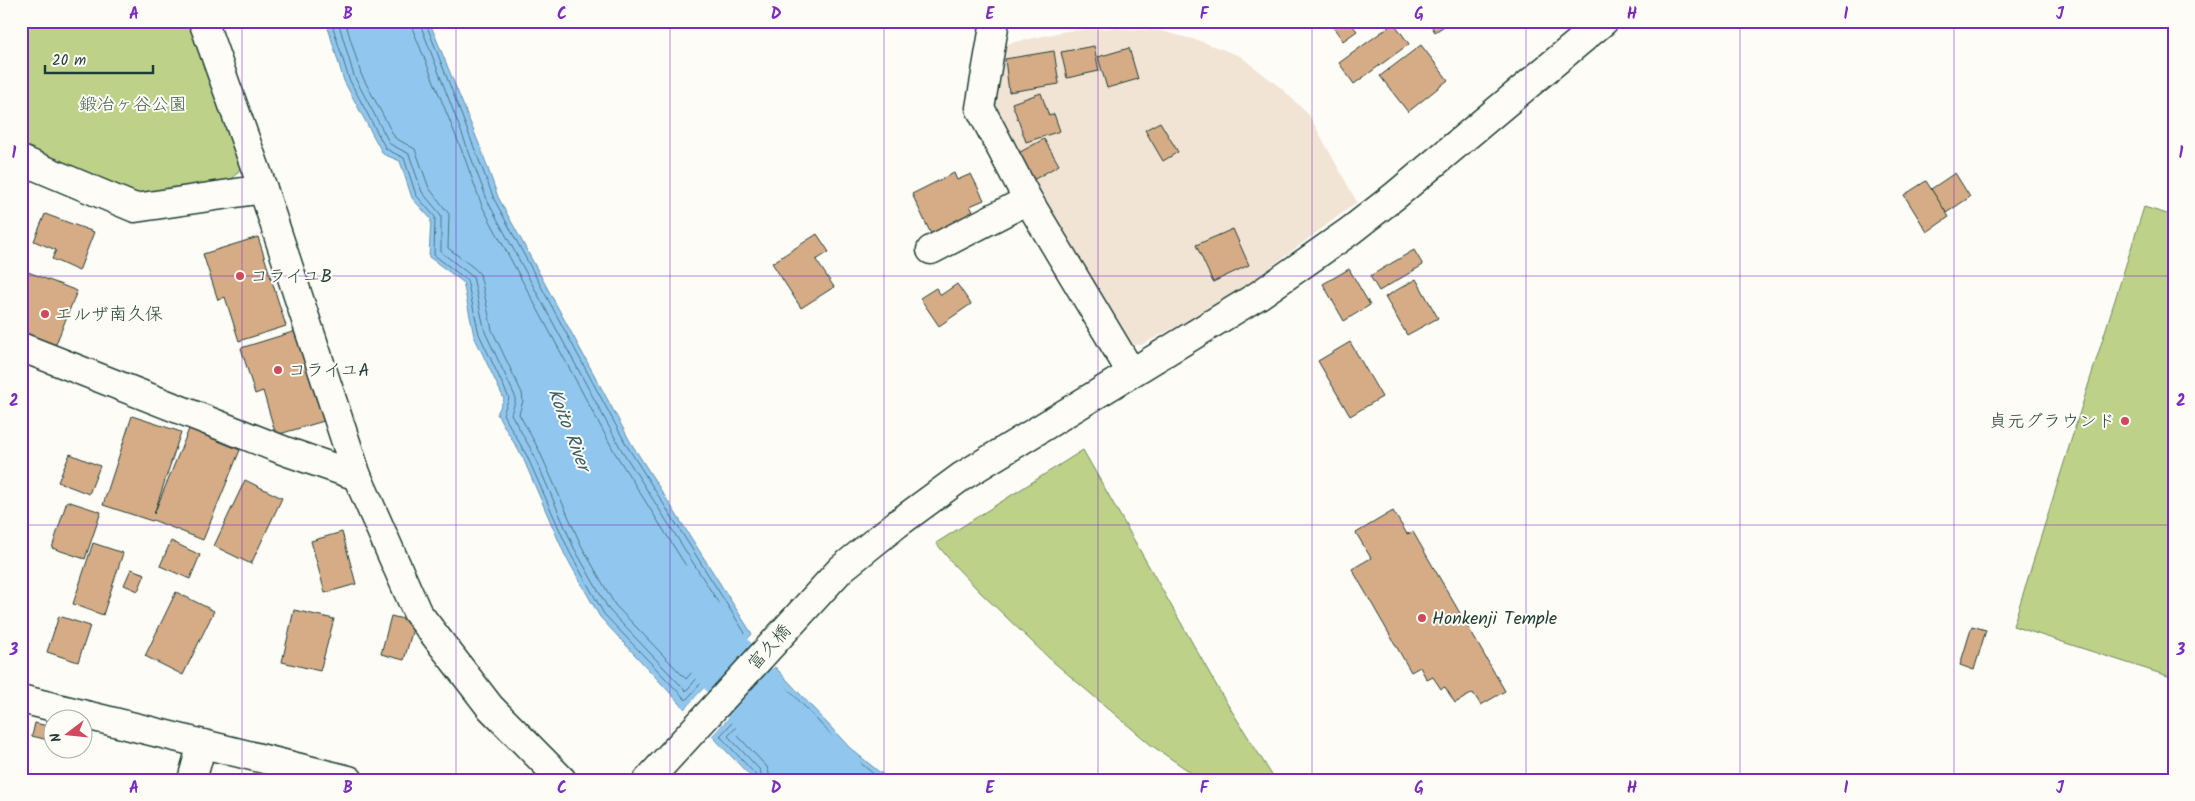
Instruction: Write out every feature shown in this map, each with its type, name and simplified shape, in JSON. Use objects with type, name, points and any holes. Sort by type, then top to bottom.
[{"type":"street","points":[[203,21],[263,189],[357,476],[418,612],[490,707],[562,780]]},
{"type":"street","points":[[995,21],[980,108],[1124,376]]},
{"type":"street","name":"富久橋","points":[[648,780],[841,568],[961,476],[1259,295],[1350,231],[1396,195],[1604,21]]},
{"type":"street","points":[[21,160],[135,208],[263,189]]},
{"type":"street","points":[[931,250],[1028,200]]},
{"type":"street","points":[[21,347],[276,447],[357,476]]},
{"type":"street","points":[[21,699],[349,780]]},
{"type":"street","points":[[192,780],[202,744]]},
{"type":"shaded area","points":[[1113,28],[1161,31],[1200,41],[1240,56],[1281,88],[1309,115],[1357,202],[1223,303],[1141,345],[1123,344],[1003,139],[996,109],[1006,44],[1066,31]]},
{"type":"green space","name":"鍛冶ヶ谷公園","points":[[21,21],[191,21],[243,165],[230,182],[132,195],[21,145]]},
{"type":"green space","name":"貞元グラウンド","points":[[2144,207],[2174,216],[2174,678],[2013,626]]},
{"type":"green space","points":[[1083,450],[1223,697],[1275,780],[1202,780],[1151,745],[1050,659],[981,593],[936,543]]},
{"type":"water","points":[[326,21],[429,21],[481,149],[498,197],[631,443],[752,634],[685,709],[600,617],[564,553],[523,458],[497,414],[504,399],[474,336],[463,282],[429,257],[431,219],[412,198],[400,161],[383,154],[344,81]]},
{"type":"water","points":[[775,667],[850,748],[889,780],[754,780],[712,736]]},
{"type":"pier","points":[[754,633],[754,636],[687,710],[684,710]]},
{"type":"pier","points":[[773,665],[776,665],[710,738],[710,734]]},
{"type":"building","points":[[1329,21],[1349,21],[1357,31],[1343,41]]},
{"type":"building","points":[[1428,21],[1452,21],[1435,32]]},
{"type":"building","points":[[1394,23],[1409,44],[1354,84],[1339,63]]},
{"type":"building","points":[[1421,45],[1448,80],[1408,112],[1380,76]]},
{"type":"building","points":[[1094,46],[1099,71],[1067,78],[1061,52]]},
{"type":"building","points":[[1129,48],[1138,79],[1107,88],[1098,57]]},
{"type":"building","points":[[1054,51],[1059,84],[1009,92],[1005,59]]},
{"type":"building","points":[[1041,93],[1049,116],[1054,114],[1060,131],[1026,142],[1012,103]]},
{"type":"building","points":[[1160,122],[1178,152],[1163,161],[1145,130]]},
{"type":"building","points":[[1044,139],[1059,165],[1028,183],[1013,156]]},
{"type":"building","points":[[954,173],[957,180],[971,174],[984,200],[970,206],[974,213],[931,234],[912,194]]},
{"type":"building","points":[[1955,173],[1970,197],[1946,213],[1931,189]]},
{"type":"building","points":[[1926,181],[1949,217],[1927,232],[1904,195]]},
{"type":"building","points":[[45,214],[94,232],[79,271],[52,259],[56,250],[34,241]]},
{"type":"building","points":[[1233,229],[1249,265],[1213,282],[1196,245]]},
{"type":"building","points":[[817,234],[829,252],[816,260],[834,287],[801,308],[772,263]]},
{"type":"building","name":"コライユB","points":[[258,237],[286,326],[239,341],[225,297],[218,300],[203,254]]},
{"type":"building","points":[[1414,250],[1423,265],[1379,291],[1370,276]]},
{"type":"building","points":[[1349,269],[1370,305],[1344,321],[1323,284]]},
{"type":"building","name":"エルザ南久保","points":[[28,272],[77,291],[54,349],[21,336],[21,290]]},
{"type":"building","points":[[1416,279],[1438,318],[1407,335],[1385,297]]},
{"type":"building","points":[[957,284],[971,304],[939,326],[920,298],[936,288],[941,295]]},
{"type":"building","name":"コライユA","points":[[296,331],[324,421],[276,435],[263,391],[255,394],[241,348]]},
{"type":"building","points":[[1350,342],[1382,397],[1350,416],[1318,361]]},
{"type":"building","points":[[132,416],[181,432],[154,514],[189,429],[240,450],[203,540],[153,520],[103,505]]},
{"type":"building","points":[[70,454],[100,466],[89,494],[58,482]]},
{"type":"building","points":[[245,480],[282,498],[251,564],[214,546]]},
{"type":"building","points":[[67,501],[101,512],[85,559],[52,548]]},
{"type":"building","name":"Honkenji Temple","points":[[1393,511],[1407,534],[1413,532],[1505,691],[1481,705],[1473,693],[1455,703],[1445,687],[1441,689],[1433,677],[1427,680],[1420,667],[1411,672],[1352,569],[1371,558],[1356,533]]},
{"type":"building","points":[[21,524],[28,527],[21,545]]},
{"type":"building","points":[[342,532],[356,584],[325,593],[311,541]]},
{"type":"building","points":[[171,541],[200,555],[190,579],[160,566]]},
{"type":"building","points":[[93,543],[123,553],[103,615],[73,604]]},
{"type":"building","points":[[131,569],[145,574],[138,591],[124,585]]},
{"type":"building","points":[[176,592],[214,611],[183,675],[145,656]]},
{"type":"building","points":[[294,610],[334,619],[320,671],[282,662]]},
{"type":"building","points":[[59,616],[90,626],[78,662],[47,652]]},
{"type":"building","points":[[391,616],[415,622],[404,660],[381,654]]},
{"type":"building","points":[[1972,626],[1986,630],[1974,670],[1960,665]]},
{"type":"building","points":[[35,723],[42,725],[42,738],[32,736]]},
{"type":"waterway","name":"Koito River","points":[[669,593],[787,739],[833,780]]},
{"type":"place","name":"コライユB","points":[[240,276]]},
{"type":"place","name":"エルザ南久保","points":[[45,314]]},
{"type":"place","name":"コライユA","points":[[278,370]]},
{"type":"place","name":"貞元グラウンド","points":[[2125,421]]},
{"type":"place","name":"Honkenji Temple","points":[[1422,618]]}]
